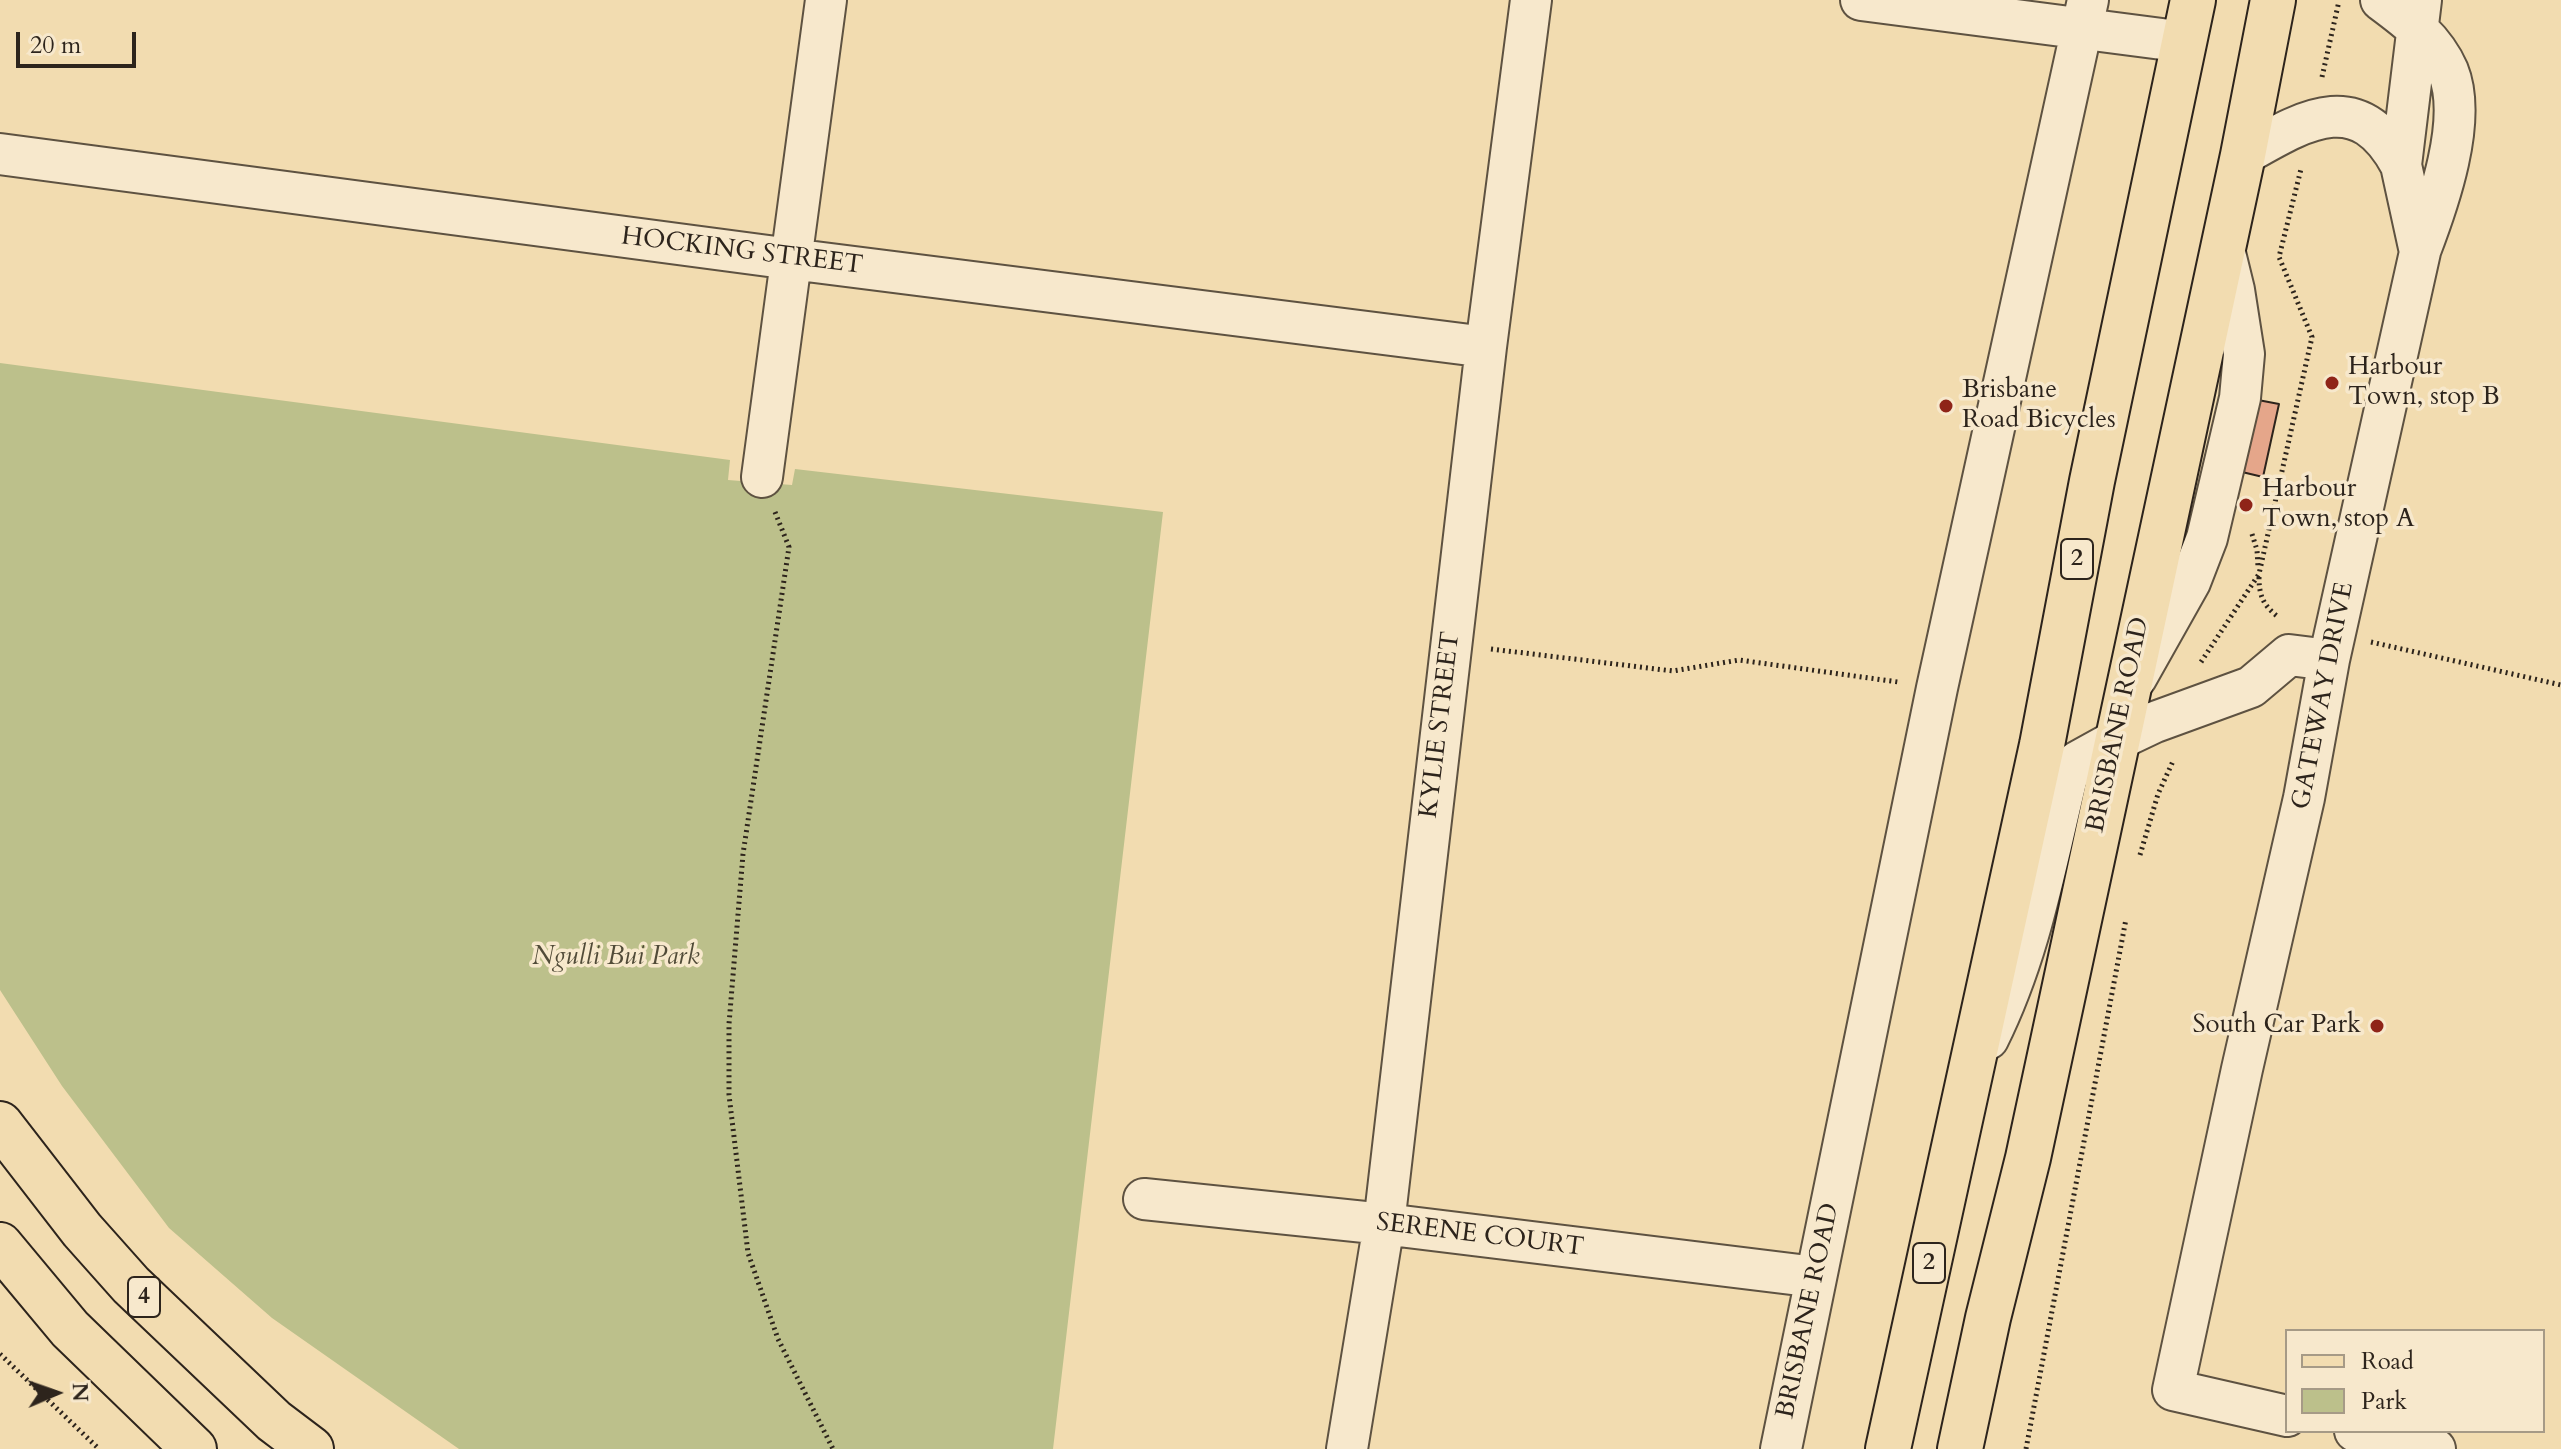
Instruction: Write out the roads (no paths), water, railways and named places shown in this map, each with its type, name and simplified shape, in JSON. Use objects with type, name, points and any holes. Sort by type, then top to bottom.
[{"type":"main road","name":"BRISBANE ROAD","points":[[1960,1449],[1988,1318],[2028,1158],[2243,155],[2273,0]]},
{"type":"main road","name":"2","points":[[1888,1449],[2042,745],[2092,481],[2189,21]]},
{"type":"main road","name":"4","points":[[0,1124],[82,1230],[131,1285],[274,1421],[311,1449]]},
{"type":"main road","points":[[0,1245],[70,1329],[194,1449]]},
{"type":"street","points":[[762,477],[826,0]]},
{"type":"street","name":"KYLIE STREET","points":[[1347,1449],[1384,1224],[1486,347],[1531,0]]},
{"type":"street","points":[[1861,0],[2189,21]]},
{"type":"street","points":[[2381,0],[2419,14],[2448,72],[2454,115],[2434,213],[2420,252]]},
{"type":"street","name":"GATEWAY DRIVE","points":[[2285,1416],[2173,1390],[2304,798],[2332,646],[2420,252],[2401,165],[2419,14]]},
{"type":"street","name":"BRISBANE ROAD","points":[[1781,1449],[1937,688],[2085,15]]},
{"type":"street","points":[[2243,155],[2296,126],[2313,119],[2335,117],[2362,122],[2376,130],[2392,148],[2401,165]]},
{"type":"street","name":"HOCKING STREET","points":[[0,154],[1486,347]]},
{"type":"street","points":[[2126,694],[2190,582],[2207,538],[2240,398],[2244,354],[2223,245]]},
{"type":"street","points":[[1969,1077],[2005,1006],[2026,950],[2067,777],[2077,762],[2155,722],[2251,687],[2289,655],[2332,646]]},
{"type":"street","name":"SERENE COURT","points":[[1144,1199],[1384,1224],[1816,1277]]},
{"type":"street","points":[[2364,1433],[2435,1449]]},
{"type":"place","name":"Harbour Town, stop B","points":[[2332,383]]},
{"type":"place","name":"Brisbane Road Bicycles","points":[[1946,406]]},
{"type":"place","name":"Harbour Town, stop A","points":[[2246,505]]},
{"type":"place","name":"South Car Park","points":[[2377,1026]]},
{"type":"park label","name":"Ngulli Bui Park","points":[[616,958]]}]
